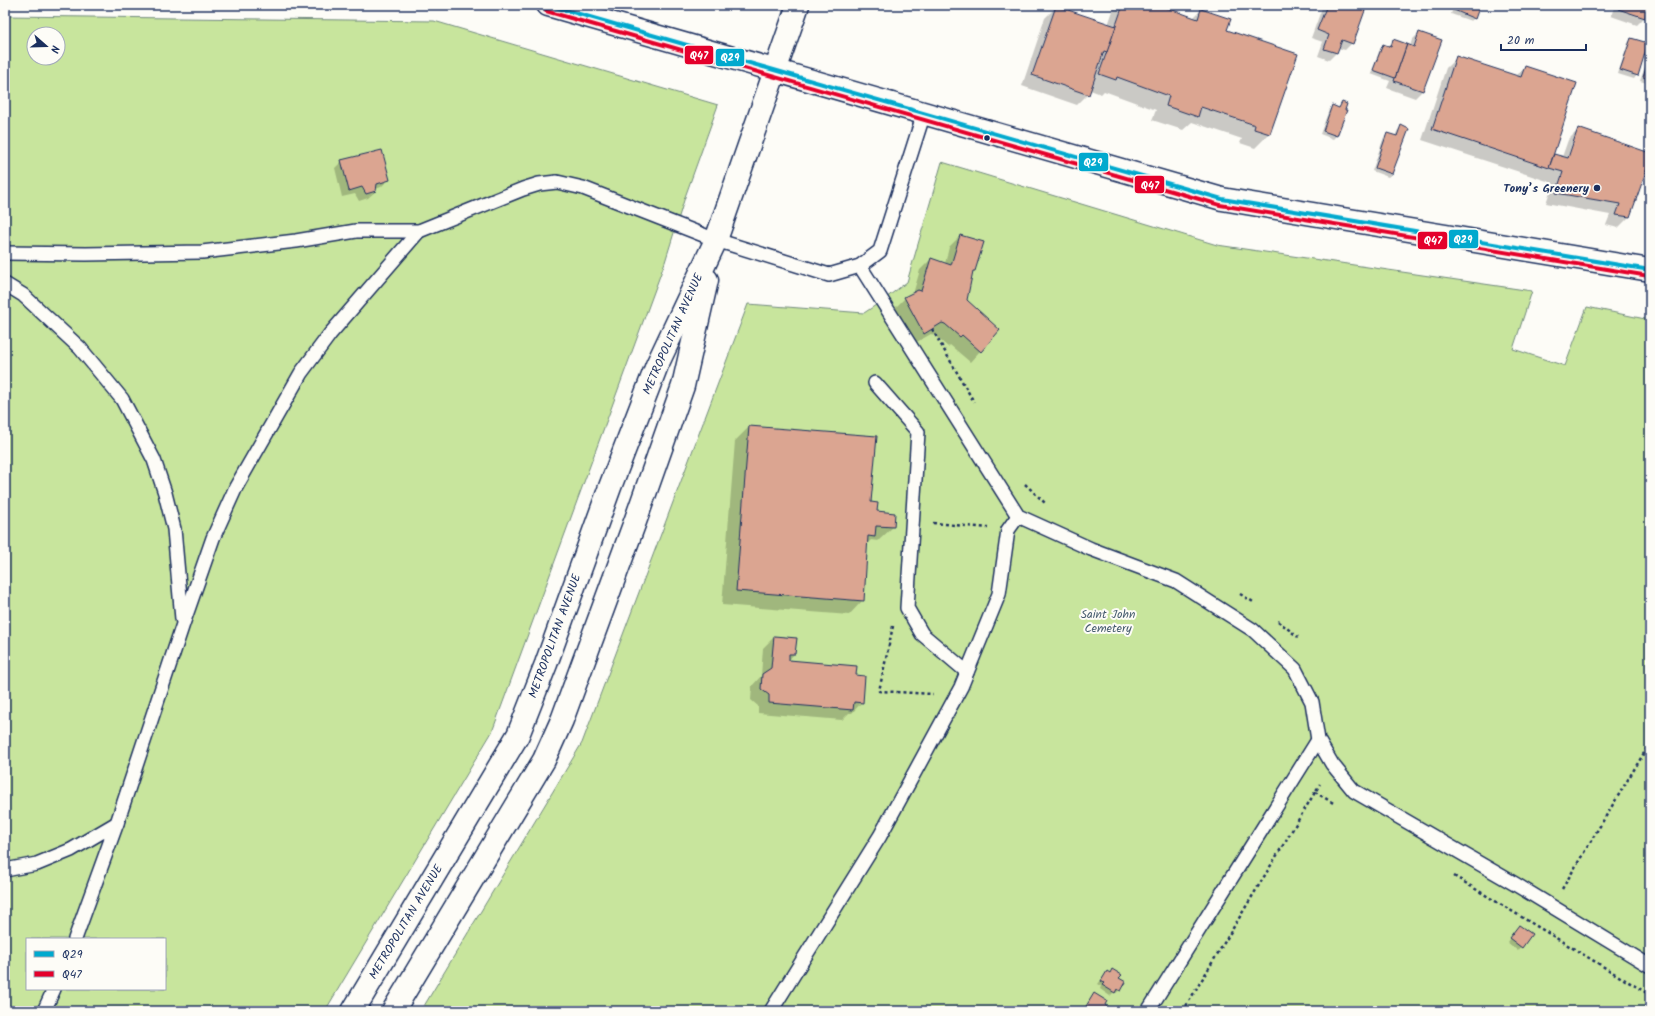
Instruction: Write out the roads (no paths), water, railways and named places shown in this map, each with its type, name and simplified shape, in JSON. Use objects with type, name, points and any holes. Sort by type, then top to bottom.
[{"type":"main road","points":[[548,5],[1222,199],[1650,270]]},
{"type":"main road","name":"METROPOLITAN AVENUE","points":[[353,1011],[518,736],[657,364],[716,240],[798,5]]},
{"type":"main road","name":"METROPOLITAN AVENUE","points":[[393,1011],[544,760],[562,720],[683,386],[716,240]]},
{"type":"lane","points":[[5,253],[86,254],[202,252],[296,241],[356,231],[419,231],[524,189],[539,184],[557,182],[583,188],[716,240],[829,275],[860,266],[880,251],[924,113]]},
{"type":"lane","points":[[75,938],[117,823],[213,538],[236,487],[301,373],[330,334],[419,231]]},
{"type":"lane","points":[[860,266],[1018,516],[1091,549],[1176,581],[1253,630],[1295,670],[1312,702],[1318,740],[1332,764],[1354,791],[1552,906],[1650,966]]},
{"type":"lane","points":[[5,284],[23,295],[80,348],[122,399],[154,460],[165,493],[174,529],[183,624]]},
{"type":"lane","points":[[875,383],[918,432],[907,608],[922,634],[967,672]]},
{"type":"lane","points":[[771,1011],[880,836],[961,687],[999,594],[1008,530],[1018,516]]},
{"type":"lane","points":[[1148,1011],[1318,740]]},
{"type":"lane","points":[[5,870],[37,864],[71,850],[117,823]]},
{"type":"lane","points":[[44,1011],[54,990]]},
{"type":"place","name":"Tony’s Greenery","points":[[1597,188]]},
{"type":"park label","name":"Saint John Cemetery","points":[[1108,621]]}]
